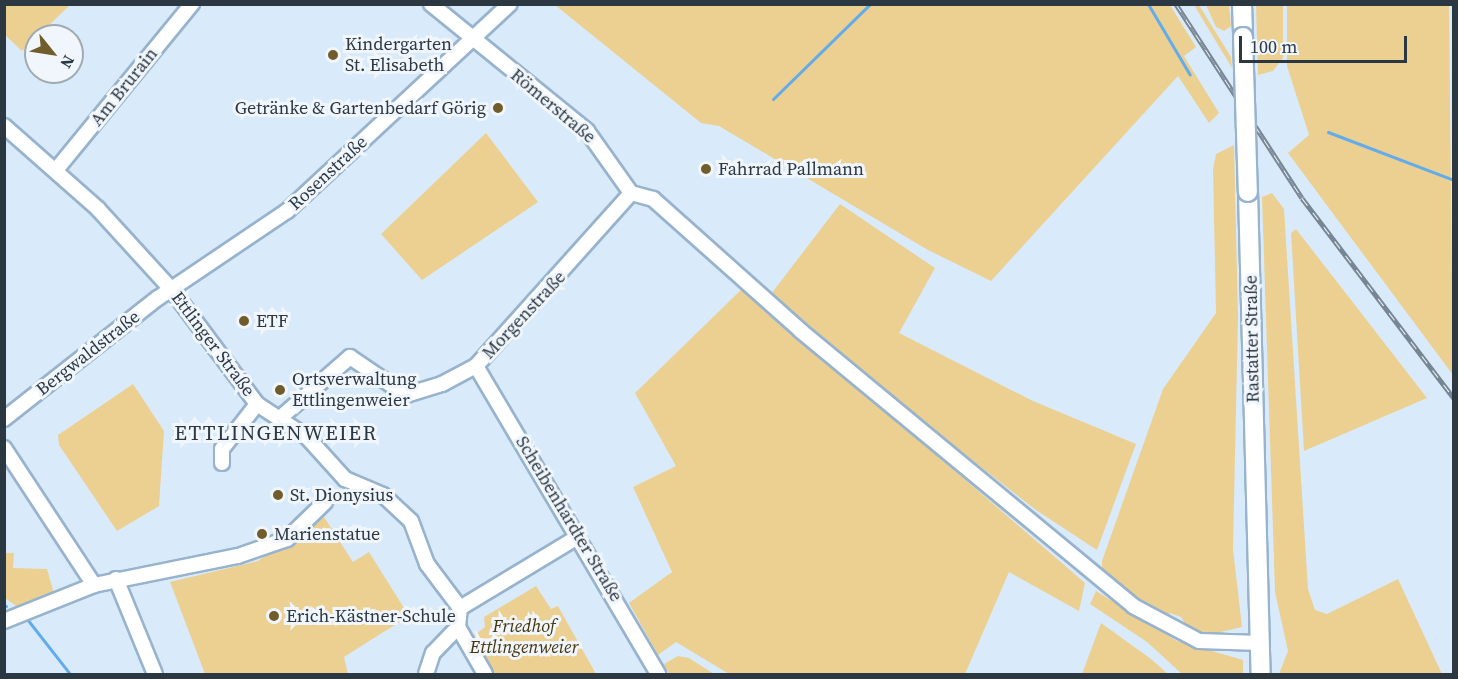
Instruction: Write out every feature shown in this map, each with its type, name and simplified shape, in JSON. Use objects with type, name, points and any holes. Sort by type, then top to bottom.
[{"type":"main road","name":"Rastatter Straße","points":[[1242,4],[1261,675]]},
{"type":"street","name":"Am Brurain","points":[[56,170],[192,4]]},
{"type":"street","name":"Römerstraße","points":[[431,4],[586,132],[631,192],[653,200],[801,331],[1157,623],[1199,640],[1260,643]]},
{"type":"street","name":"Rosenstraße","points":[[172,290],[287,211],[473,41],[510,4]]},
{"type":"street","name":"Ettlinger Straße","points":[[4,126],[56,170],[172,290],[258,404],[308,437],[345,479],[398,507],[411,521],[428,564],[460,608]]},
{"type":"street","name":"Morgenstraße","points":[[280,418],[350,357],[406,395],[442,384],[476,366],[631,192]]},
{"type":"street","name":"Bergwaldstraße","points":[[4,419],[172,290]]},
{"type":"street","name":"Scheibenhardter Straße","points":[[476,366],[576,538],[618,599],[658,675]]},
{"type":"street","points":[[222,463],[222,449],[258,404]]},
{"type":"street","points":[[4,448],[94,585]]},
{"type":"street","points":[[4,621],[94,585],[238,556],[287,539],[325,502]]},
{"type":"street","points":[[485,675],[458,627],[460,608],[576,538]]},
{"type":"street","points":[[116,579],[155,675]]},
{"type":"street","points":[[426,675],[433,653],[458,627]]},
{"type":"green space","points":[[5,4],[70,4],[50,24],[24,24],[24,49],[22,51],[5,35]]},
{"type":"green space","points":[[555,5],[1170,5],[1196,47],[1184,56],[1219,113],[1209,123],[1178,76],[991,281],[928,250],[719,126],[701,123]]},
{"type":"green space","points":[[1194,5],[1199,5],[1231,57],[1232,68]]},
{"type":"green space","points":[[1206,5],[1229,5],[1231,26],[1224,31],[1216,27]]},
{"type":"green space","points":[[1256,5],[1283,5],[1283,58],[1273,71],[1258,75]]},
{"type":"green space","points":[[1287,5],[1449,5],[1453,375],[1288,153],[1309,135],[1287,66]]},
{"type":"green space","points":[[486,133],[538,202],[422,280],[381,234]]},
{"type":"green space","points":[[1234,145],[1238,316],[1233,549],[1242,627],[1212,634],[1189,631],[1181,617],[1170,613],[1167,620],[1141,604],[1102,572],[1102,561],[1163,389],[1216,313],[1213,169],[1216,154]]},
{"type":"green space","points":[[1272,193],[1284,209],[1308,589],[1315,610],[1327,614],[1398,579],[1442,674],[1279,674],[1288,651],[1275,592],[1262,197]]},
{"type":"green space","points":[[840,204],[935,268],[899,333],[1033,401],[1136,444],[1097,550],[1036,510],[867,378],[771,294]]},
{"type":"green space","points":[[1296,229],[1427,398],[1304,451],[1291,233]]},
{"type":"green space","points":[[743,288],[1085,583],[1079,611],[1009,572],[965,674],[729,674],[676,642],[658,655],[629,603],[672,572],[633,487],[676,466],[635,393]]},
{"type":"green space","points":[[133,384],[164,431],[159,506],[117,531],[59,445],[58,435]]},
{"type":"green space","points":[[324,517],[353,562],[369,552],[409,616],[344,657],[348,674],[205,674],[170,582],[258,561]]},
{"type":"green space","points":[[5,553],[14,553],[13,568],[47,569],[55,597],[19,608],[5,598]]},
{"type":"green space","name":"Friedhof Ettlingenweier","points":[[536,586],[551,609],[558,606],[596,674],[492,674],[471,638],[485,627],[484,617]]},
{"type":"green space","points":[[1096,591],[1177,641],[1243,660],[1243,674],[1182,674],[1147,642],[1090,604]]},
{"type":"green space","points":[[1101,623],[1151,659],[1168,674],[1082,674]]},
{"type":"green space","points":[[678,656],[689,658],[714,674],[669,674],[664,664]]},
{"type":"waterway","points":[[773,99],[870,4]]},
{"type":"waterway","points":[[1148,4],[1190,75]]},
{"type":"waterway","points":[[1328,132],[1454,180]]},
{"type":"waterway","points":[[27,619],[70,674]]},
{"type":"railway","points":[[1176,4],[1302,198],[1454,398]]},
{"type":"place","name":"Kindergarten St. Elisabeth","points":[[333,55]]},
{"type":"place","name":"Getränke & Gartenbedarf Görig","points":[[498,108]]},
{"type":"place","name":"Fahrrad Pallmann","points":[[706,169]]},
{"type":"place","name":"ETF","points":[[244,321]]},
{"type":"place","name":"Ortsverwaltung Ettlingenweier","points":[[280,390]]},
{"type":"place","name":"St. Dionysius","points":[[278,495]]},
{"type":"place","name":"Marienstatue","points":[[262,534]]},
{"type":"place","name":"Erich-Kästner-Schule","points":[[274,616]]},
{"type":"district","name":"ETTLINGENWEIER","points":[[276,433]]}]
